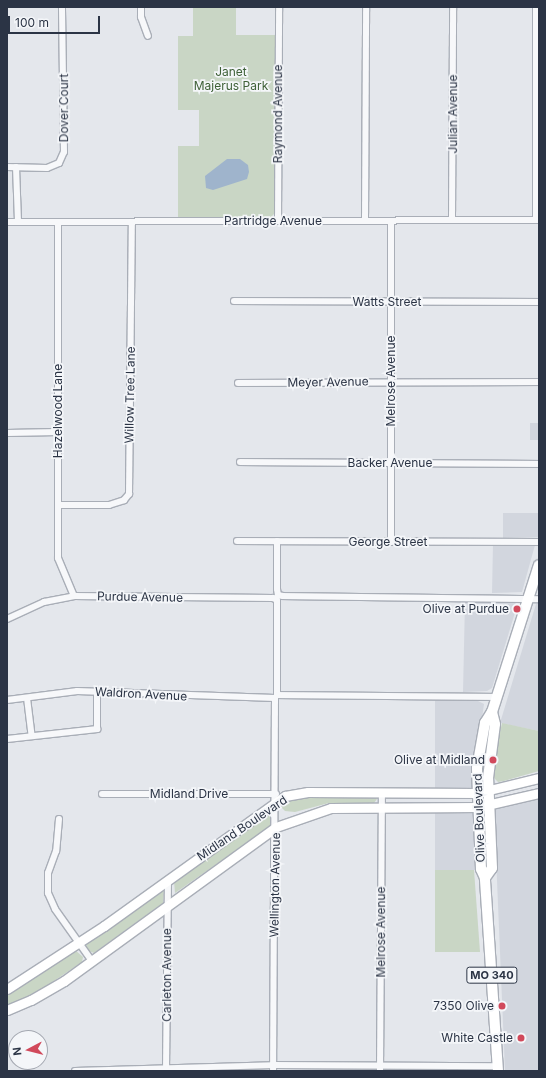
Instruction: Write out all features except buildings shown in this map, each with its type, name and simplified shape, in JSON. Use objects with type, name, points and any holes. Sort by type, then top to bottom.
[{"type":"main road","name":"Olive Boulevard","points":[[498,1068],[486,878],[482,869],[477,793],[480,746],[485,723],[492,712],[534,599],[539,565]]},
{"type":"main road","name":"Olive Boulevard","points":[[486,878],[492,868],[488,764],[495,724],[492,712]]},
{"type":"main road","name":"Midland Boulevard","points":[[7,989],[78,944],[168,880],[276,798],[308,792],[382,794],[477,793],[539,778]]},
{"type":"main road","name":"Midland Boulevard","points":[[7,1010],[31,1000],[57,985],[276,827],[331,808],[478,807],[489,806],[539,793]]},
{"type":"street","name":"Dover Court","points":[[16,167],[43,168],[56,165],[64,152],[62,7]]},
{"type":"street","points":[[141,7],[141,17],[148,36]]},
{"type":"street","name":"Raymond Avenue","points":[[278,221],[279,7]]},
{"type":"street","points":[[365,221],[366,7]]},
{"type":"street","name":"Julian Avenue","points":[[452,220],[453,7]]},
{"type":"street","points":[[536,7],[537,220]]},
{"type":"street","points":[[7,167],[16,167],[18,222]]},
{"type":"street","name":"Partridge Avenue","points":[[7,222],[537,220]]},
{"type":"street","name":"Melrose Avenue","points":[[391,221],[391,542]]},
{"type":"street","name":"Hazelwood Lane","points":[[58,222],[58,558],[74,596]]},
{"type":"street","name":"Willow Tree Lane","points":[[58,505],[109,505],[124,500],[129,494],[132,222]]},
{"type":"street","name":"Watts Street","points":[[234,302],[539,302]]},
{"type":"street","name":"Meyer Avenue","points":[[238,382],[539,382]]},
{"type":"street","points":[[7,433],[58,432]]},
{"type":"street","name":"Backer Avenue","points":[[240,462],[539,464]]},
{"type":"street","name":"George Street","points":[[237,541],[539,542]]},
{"type":"street","name":"Wellington Avenue","points":[[273,1068],[278,598],[277,541]]},
{"type":"street","name":"Purdue Avenue","points":[[7,619],[44,602],[74,596],[534,599]]},
{"type":"street","name":"Waldron Avenue","points":[[7,700],[77,692],[276,697],[497,697]]},
{"type":"street","points":[[7,739],[97,729],[97,693]]},
{"type":"street","points":[[27,698],[32,736]]},
{"type":"street","name":"Midland Drive","points":[[102,794],[276,798]]},
{"type":"street","name":"Melrose Avenue","points":[[380,1068],[382,794]]},
{"type":"street","points":[[59,819],[56,851],[48,873],[48,893],[55,909],[78,944],[92,960]]},
{"type":"street","name":"Carleton Avenue","points":[[166,1069],[169,904],[168,880]]},
{"type":"street","points":[[75,1071],[273,1068],[498,1068]]},
{"type":"shaded area","points":[[530,423],[539,423],[539,440],[530,440]]},
{"type":"shaded area","points":[[503,513],[539,513],[539,537],[503,538]]},
{"type":"shaded area","points":[[493,544],[535,545],[522,592],[492,593]]},
{"type":"shaded area","points":[[465,601],[514,601],[517,606],[492,688],[487,691],[463,692]]},
{"type":"shaded area","points":[[539,603],[539,731],[500,723],[536,604]]},
{"type":"shaded area","points":[[435,700],[478,701],[484,704],[472,790],[435,789]]},
{"type":"shaded area","points":[[539,798],[539,1071],[505,1071],[494,809]]},
{"type":"shaded area","points":[[435,810],[473,810],[478,870],[435,870]]},
{"type":"green space","name":"Janet Majerus Park","points":[[193,7],[236,7],[236,35],[276,35],[275,213],[271,217],[178,217],[178,146],[199,146],[199,110],[178,110],[178,36],[193,36]]},
{"type":"green space","points":[[502,723],[539,731],[539,771],[498,782],[494,778],[495,754]]},
{"type":"green space","points":[[309,796],[374,797],[377,799],[374,803],[329,803],[295,812],[285,811],[281,807],[287,801]]},
{"type":"green space","points":[[270,812],[271,826],[175,893],[174,881]]},
{"type":"green space","points":[[435,870],[474,870],[480,952],[435,952]]},
{"type":"green space","points":[[164,888],[163,903],[94,953],[89,951],[85,943]]},
{"type":"green space","points":[[75,950],[83,957],[82,962],[45,987],[7,1007],[7,995]]},
{"type":"water","points":[[227,159],[240,159],[248,165],[249,172],[247,179],[213,190],[206,188],[205,176]]},
{"type":"place","name":"Olive at Purdue","points":[[517,609]]},
{"type":"place","name":"Olive at Midland","points":[[493,760]]},
{"type":"place","name":"7350 Olive","points":[[502,1006]]},
{"type":"place","name":"White Castle","points":[[521,1038]]}]
